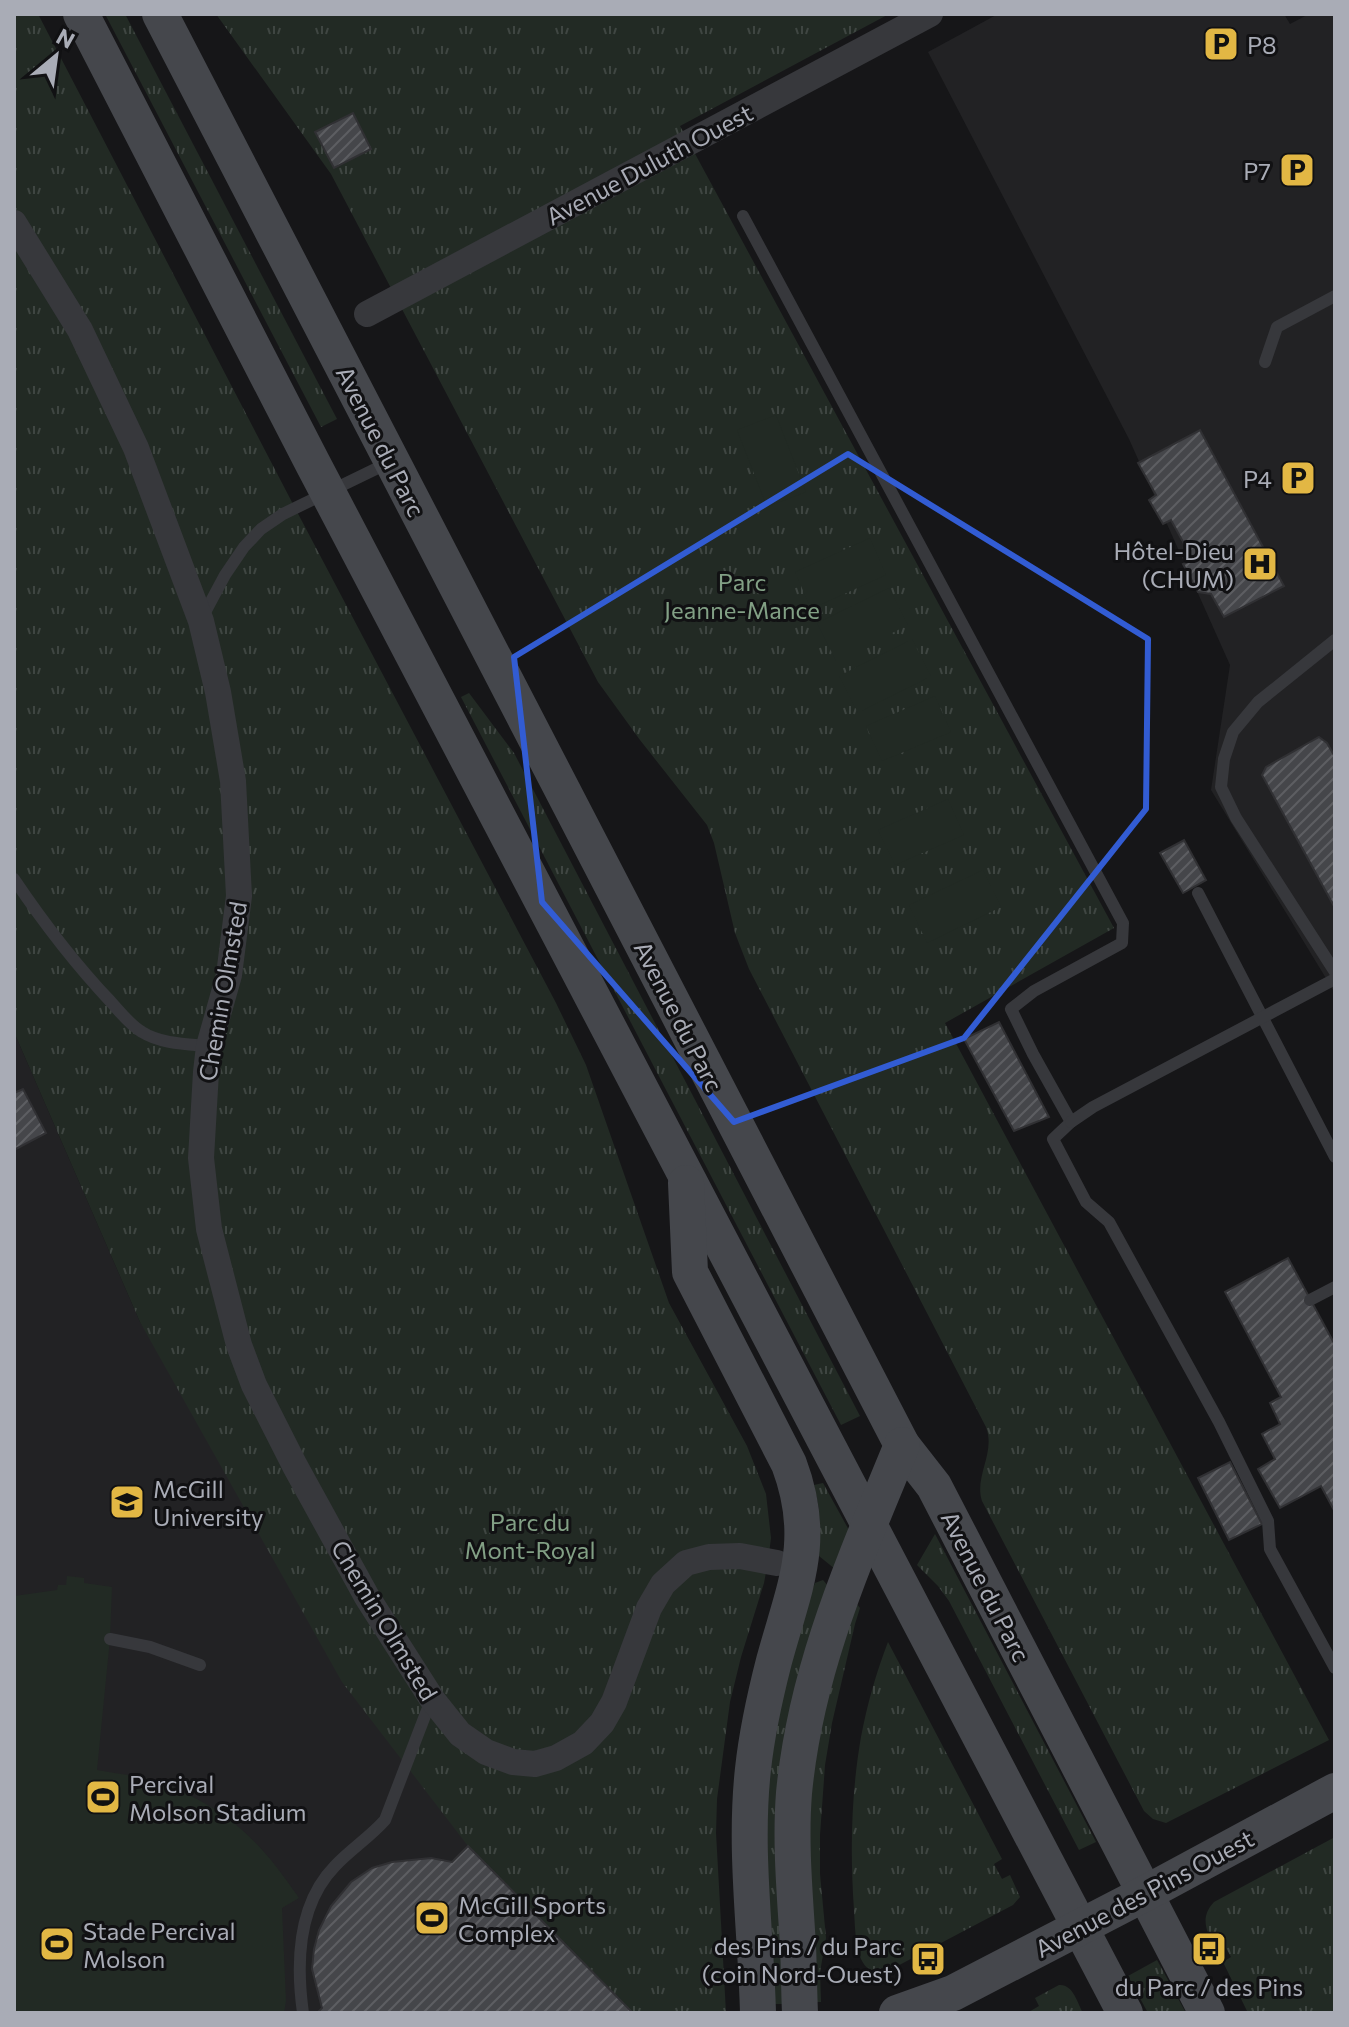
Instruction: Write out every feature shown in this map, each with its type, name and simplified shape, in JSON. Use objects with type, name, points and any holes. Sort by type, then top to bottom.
[{"type":"main road","points":[[81,14],[327,491],[1080,1927],[1120,2011]]},
{"type":"main road","name":"Avenue du Parc","points":[[160,14],[902,1445],[934,1486],[1207,2013]]},
{"type":"main road","points":[[686,1173],[690,1272],[781,1447],[795,1479],[802,1522],[803,1535],[788,1566],[753,1771],[749,1841],[758,2013]]},
{"type":"main road","points":[[800,2013],[792,1845],[794,1796],[807,1708],[835,1611],[902,1445]]},
{"type":"main road","name":"Avenue des Pins Ouest","points":[[897,2013],[940,2003],[1335,1791]]},
{"type":"street","name":"Avenue Duluth Ouest","points":[[367,314],[930,14]]},
{"type":"street","name":"Chemin Olmsted","points":[[14,223],[80,330],[136,448],[201,621],[218,692],[233,781],[239,896],[229,975],[209,1046],[206,1072],[201,1158],[209,1229],[239,1345],[254,1385],[367,1597],[432,1699],[460,1734],[486,1752],[513,1762],[535,1764],[556,1758],[583,1743],[602,1723],[614,1702],[649,1608],[663,1584],[686,1563],[709,1557],[740,1556],[788,1566]]},
{"type":"lane","points":[[743,216],[1123,923],[1122,943],[1034,991],[1011,1009],[1071,1122]]},
{"type":"lane","points":[[1265,362],[1277,327],[1335,296]]},
{"type":"lane","points":[[201,621],[225,575],[261,529],[283,514],[391,461]]},
{"type":"lane","points":[[1335,640],[1258,702],[1233,732],[1224,759],[1221,787],[1236,818],[1335,972]]},
{"type":"lane","points":[[14,879],[90,980],[143,1033],[168,1042],[209,1046]]},
{"type":"lane","points":[[1198,893],[1335,1157]]},
{"type":"lane","points":[[1335,979],[1093,1107],[1053,1139],[1086,1202],[1109,1222],[1219,1422],[1268,1521],[1270,1549],[1335,1668]]},
{"type":"lane","points":[[1310,1300],[1335,1287]]},
{"type":"lane","points":[[110,1639],[150,1647],[200,1665]]},
{"type":"lane","points":[[303,2013],[298,1959],[314,1894],[334,1867],[385,1820],[432,1699]]},
{"type":"highlighted area","points":[[848,454],[1148,639],[1146,809],[964,1038],[734,1122],[542,902],[514,657]]},
{"type":"shaded area","name":"Hôtel-Dieu (CHUM)","points":[[998,14],[1284,14],[1290,24],[1309,14],[1335,14],[1335,993],[1211,790],[1230,665],[1129,439],[928,52]]},
{"type":"shaded area","name":"McGill University","points":[[14,1032],[140,1322],[633,2013],[14,2013]]},
{"type":"green space","name":"Parc du Mont-Royal","points":[[14,14],[38,14],[556,1003],[586,1065],[669,1303],[747,1446],[766,1494],[771,1538],[768,1561],[730,1702],[717,1799],[716,1833],[726,2013],[633,2013],[468,1846],[342,1682],[140,1322],[14,1032]]},
{"type":"green space","points":[[105,14],[125,14],[337,419],[321,427]]},
{"type":"green space","name":"Parc Jeanne-Mance","points":[[216,14],[889,14],[680,126],[1114,928],[945,1023],[1329,1740],[1166,1823],[1153,1819],[1144,1811],[982,1501],[980,1492],[988,1446],[986,1427],[749,969],[735,933],[707,825],[598,682],[331,174]]},
{"type":"green space","points":[[776,415],[806,492],[767,507],[737,430]]},
{"type":"green space","points":[[870,538],[886,575],[811,609],[795,572]]},
{"type":"green space","points":[[889,588],[908,625],[836,661],[817,623]]},
{"type":"green space","points":[[912,639],[931,676],[858,713],[839,676]]},
{"type":"green space","points":[[469,693],[514,753],[860,1416],[841,1425],[461,697]]},
{"type":"green space","points":[[935,696],[951,732],[882,761],[866,726]]},
{"type":"green space","points":[[948,799],[964,835],[895,865],[878,830]]},
{"type":"green space","points":[[983,870],[1001,907],[927,943],[909,905]]},
{"type":"green space","points":[[823,1483],[850,1532],[835,1569],[819,1556],[819,1509],[814,1485]]},
{"type":"green space","points":[[935,1534],[1096,1842],[1079,1850],[949,1601],[917,1565]]},
{"type":"green space","name":"Percival Molson Stadium","points":[[67,1576],[84,1578],[84,1583],[112,1587],[97,1770],[158,1781],[222,1814],[275,1865],[299,1898],[282,1908],[284,2013],[14,2013],[14,1596],[57,1590],[58,1585],[66,1585]]},
{"type":"green space","points":[[823,1580],[828,1586],[785,2004],[772,2004],[766,1802],[779,1705],[811,1593],[815,1583]]},
{"type":"green space","points":[[855,1602],[860,1608],[825,1765],[820,1874],[826,1938],[820,1972],[821,2002],[815,2002],[809,1870],[811,1788],[819,1729]]},
{"type":"green space","points":[[888,1642],[1002,1859],[994,1864],[1002,1879],[1010,1875],[1020,1897],[1013,1905],[882,1972],[865,1966],[858,1948],[852,1845],[853,1802],[861,1737],[872,1689]]},
{"type":"green space","points":[[1335,1837],[1335,2013],[1248,2013],[1223,1962],[1231,1957],[1223,1943],[1214,1947],[1209,1935],[1207,1913],[1214,1902]]},
{"type":"green space","points":[[1157,1960],[1186,2013],[1148,2013],[1128,1976]]},
{"type":"green space","points":[[1059,1985],[1068,1987],[1083,2013],[1027,2013],[1039,2006],[1035,1998]]},
{"type":"building","points":[[353,113],[371,149],[334,168],[315,132]]},
{"type":"building","points":[[1200,430],[1284,586],[1224,617],[1211,594],[1198,592],[1183,564],[1193,560],[1171,520],[1163,524],[1149,500],[1156,495],[1138,463]]},
{"type":"building","points":[[1319,737],[1327,743],[1335,757],[1335,908],[1262,775],[1266,767]]},
{"type":"building","points":[[1184,840],[1206,880],[1183,893],[1160,853]]},
{"type":"building","points":[[999,1022],[1049,1117],[1014,1131],[964,1039]]},
{"type":"building","points":[[23,1089],[46,1133],[14,1150],[14,1093]]},
{"type":"building","points":[[1288,1258],[1335,1345],[1335,1512],[1321,1486],[1280,1508],[1258,1469],[1275,1459],[1262,1434],[1280,1424],[1270,1403],[1281,1397],[1225,1292]]},
{"type":"building","points":[[1230,1462],[1262,1524],[1229,1540],[1198,1478]]},
{"type":"building","name":"McGill Sports Complex","points":[[468,1846],[633,2013],[317,2013],[322,2008],[312,1969],[314,1949],[331,1906],[351,1882],[372,1868],[392,1862],[431,1858],[452,1862]]},
{"type":"place","name":"P8","points":[[1221,44]]},
{"type":"place","name":"P7","points":[[1297,170]]},
{"type":"place","name":"P4","points":[[1298,478]]},
{"type":"place","name":"Hôtel-Dieu (CHUM)","points":[[1260,564]]},
{"type":"place","name":"McGill University","points":[[127,1502]]},
{"type":"place","name":"Percival Molson Stadium","points":[[103,1797]]},
{"type":"place","name":"McGill Sports Complex","points":[[432,1918]]},
{"type":"place","name":"Stade Percival Molson","points":[[57,1944]]},
{"type":"place","name":"du Parc / des Pins","points":[[1209,1949]]},
{"type":"place","name":"des Pins / du Parc (coin Nord-Ouest)","points":[[928,1959]]}]
